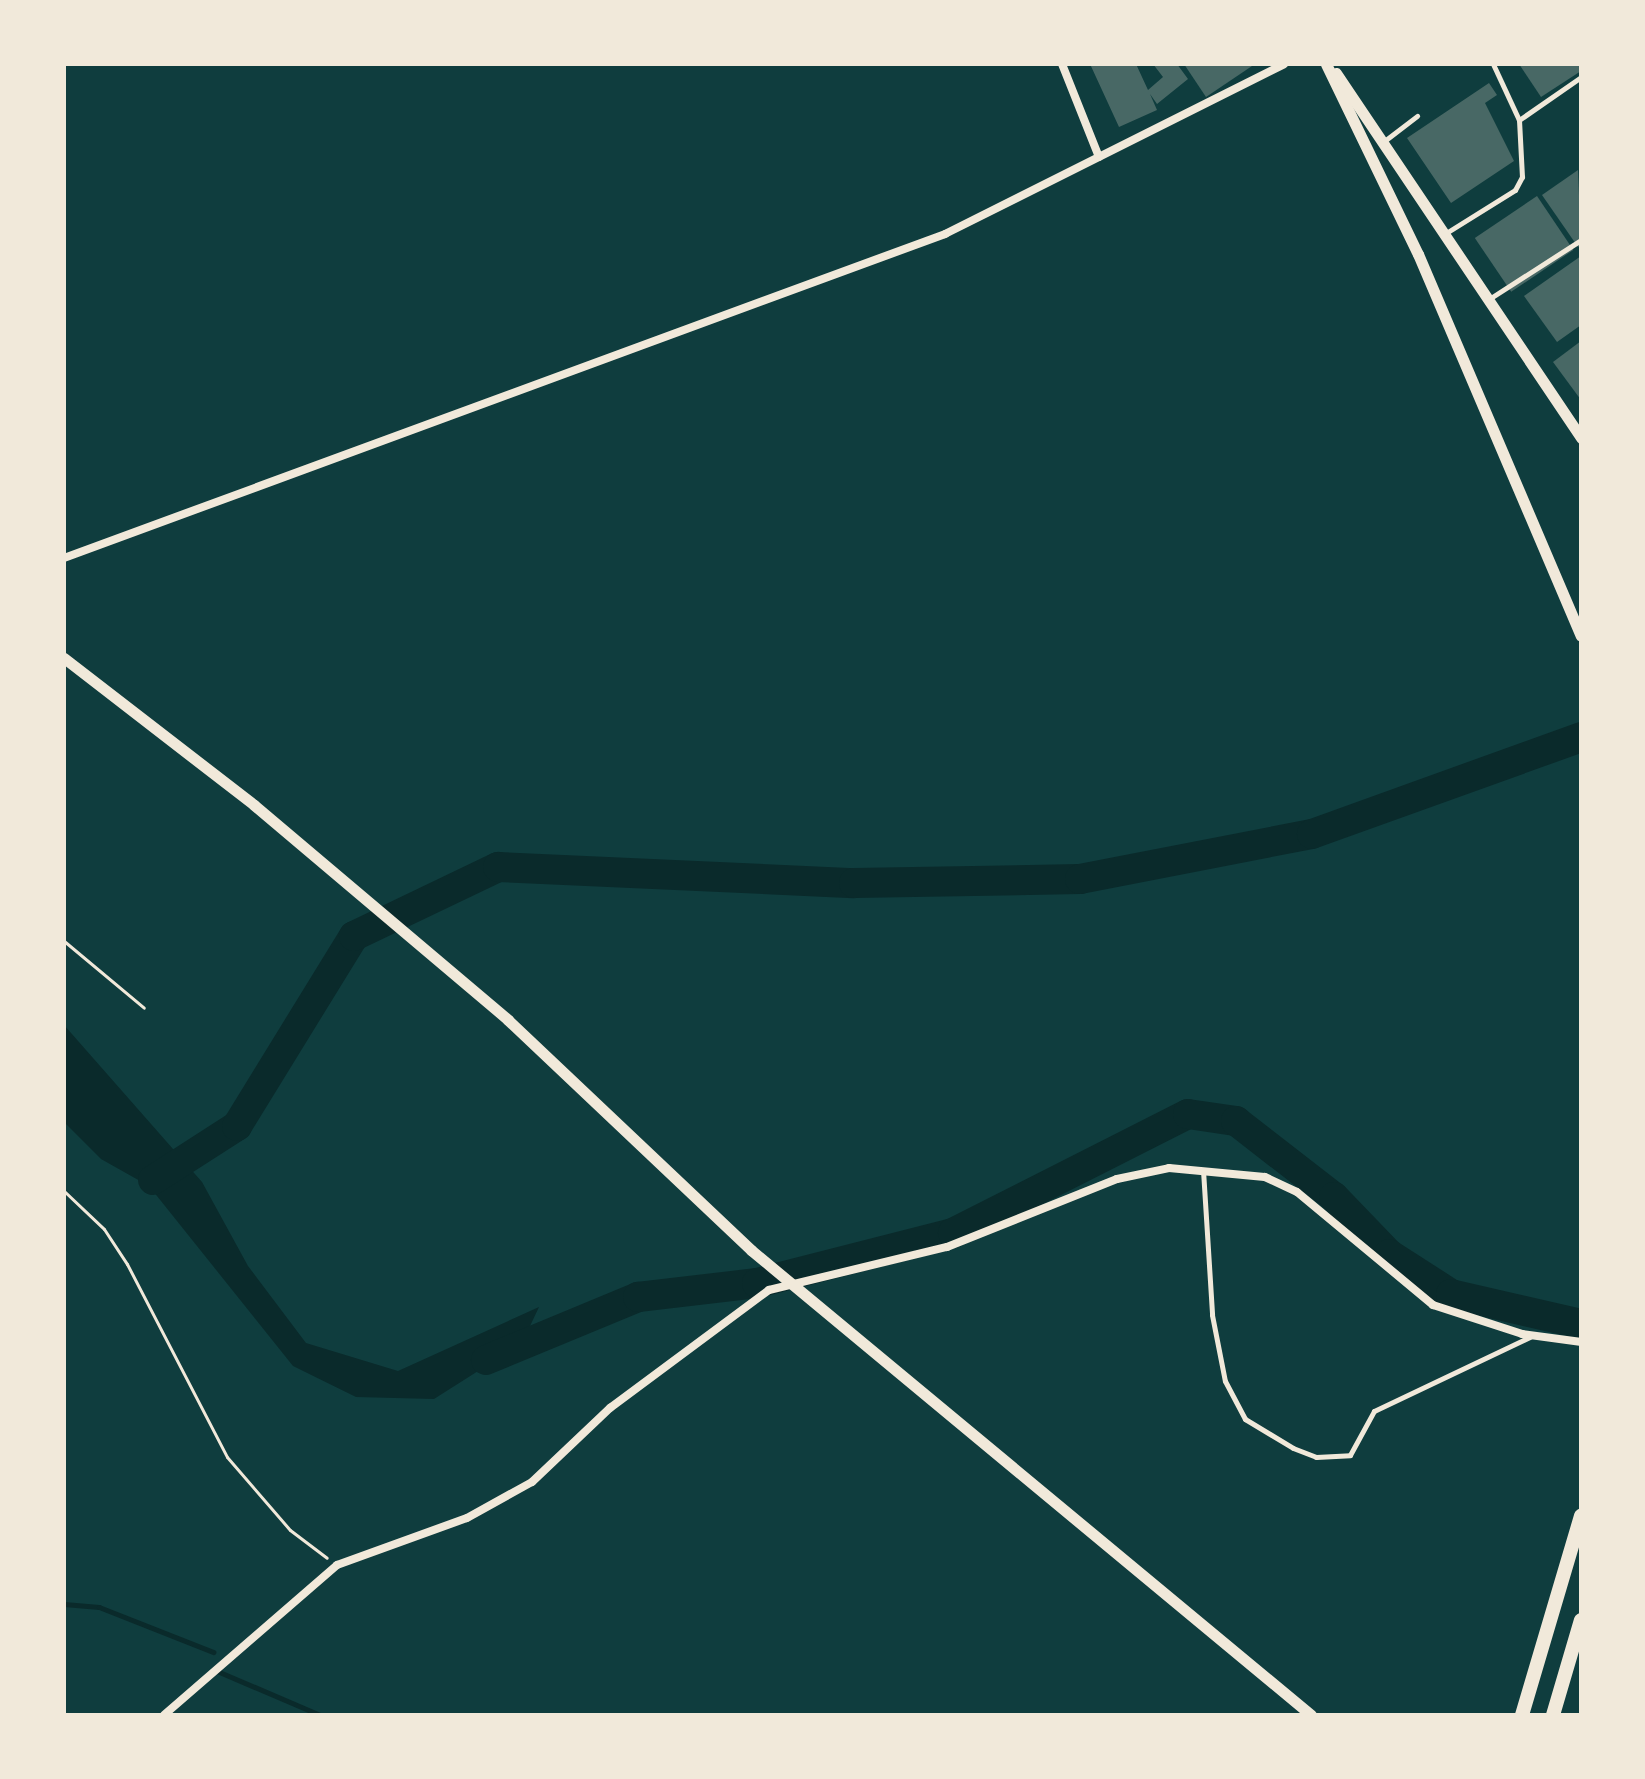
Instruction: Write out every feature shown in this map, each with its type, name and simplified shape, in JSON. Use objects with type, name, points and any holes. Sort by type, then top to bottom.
[{"type":"main road","points":[[1522,1715],[1581,1516]]},
{"type":"main road","points":[[1553,1715],[1581,1620]]},
{"type":"street","points":[[1062,64],[1099,157]]},
{"type":"street","points":[[64,558],[781,298],[945,234],[1284,64]]},
{"type":"street","points":[[1328,64],[1581,438]]},
{"type":"street","points":[[1328,64],[1418,254],[1581,636]]},
{"type":"street","points":[[64,658],[254,805],[508,1020],[792,1283],[1311,1715]]},
{"type":"street","points":[[164,1715],[337,1565],[467,1518],[532,1482],[663,1367],[769,1290],[947,1247],[1117,1179],[1203,1169],[1265,1177],[1297,1192],[1433,1305],[1534,1335],[1581,1342]]},
{"type":"lane","points":[[1444,234],[1515,190],[1522,177],[1519,120],[1493,64]]},
{"type":"lane","points":[[1519,120],[1581,77]]},
{"type":"lane","points":[[1383,143],[1417,116]]},
{"type":"lane","points":[[1488,300],[1581,240]]},
{"type":"lane","points":[[1203,1169],[1212,1315],[1225,1381],[1245,1419],[1293,1448],[1316,1457],[1350,1455],[1374,1411],[1534,1335]]},
{"type":"path","points":[[64,941],[144,1008]]},
{"type":"path","points":[[64,1191],[104,1229],[127,1264],[227,1457],[290,1530],[337,1565]]},
{"type":"water","points":[[64,1025],[202,1182],[248,1266],[306,1343],[398,1371],[539,1307],[522,1343],[434,1399],[356,1397],[293,1366],[149,1186],[101,1159],[64,1122]]},
{"type":"building","points":[[1090,64],[1136,64],[1148,90],[1163,77],[1153,64],[1177,64],[1188,79],[1157,104],[1150,94],[1157,110],[1119,127]]},
{"type":"building","points":[[1184,64],[1255,64],[1206,97]]},
{"type":"building","points":[[1519,64],[1581,64],[1581,71],[1541,97]]},
{"type":"building","points":[[1489,83],[1497,95],[1485,103],[1514,161],[1451,203],[1407,138]]},
{"type":"building","points":[[1578,170],[1581,245],[1578,247],[1542,195]]},
{"type":"building","points":[[1537,196],[1573,250],[1511,292],[1475,238]]},
{"type":"building","points":[[1581,256],[1581,325],[1557,342],[1524,296]]},
{"type":"building","points":[[1581,341],[1581,400],[1553,362]]},
{"type":"waterway","points":[[153,1180],[237,1126],[354,936],[498,867],[854,883],[1080,879],[1312,834],[1581,737]]},
{"type":"waterway","points":[[486,1360],[638,1297],[757,1283],[953,1233],[1188,1114],[1236,1121],[1334,1197],[1389,1254],[1451,1294],[1581,1324]]},
{"type":"waterway","points":[[64,1604],[99,1607],[213,1652]]},
{"type":"waterway","points":[[217,1671],[320,1715]]}]
